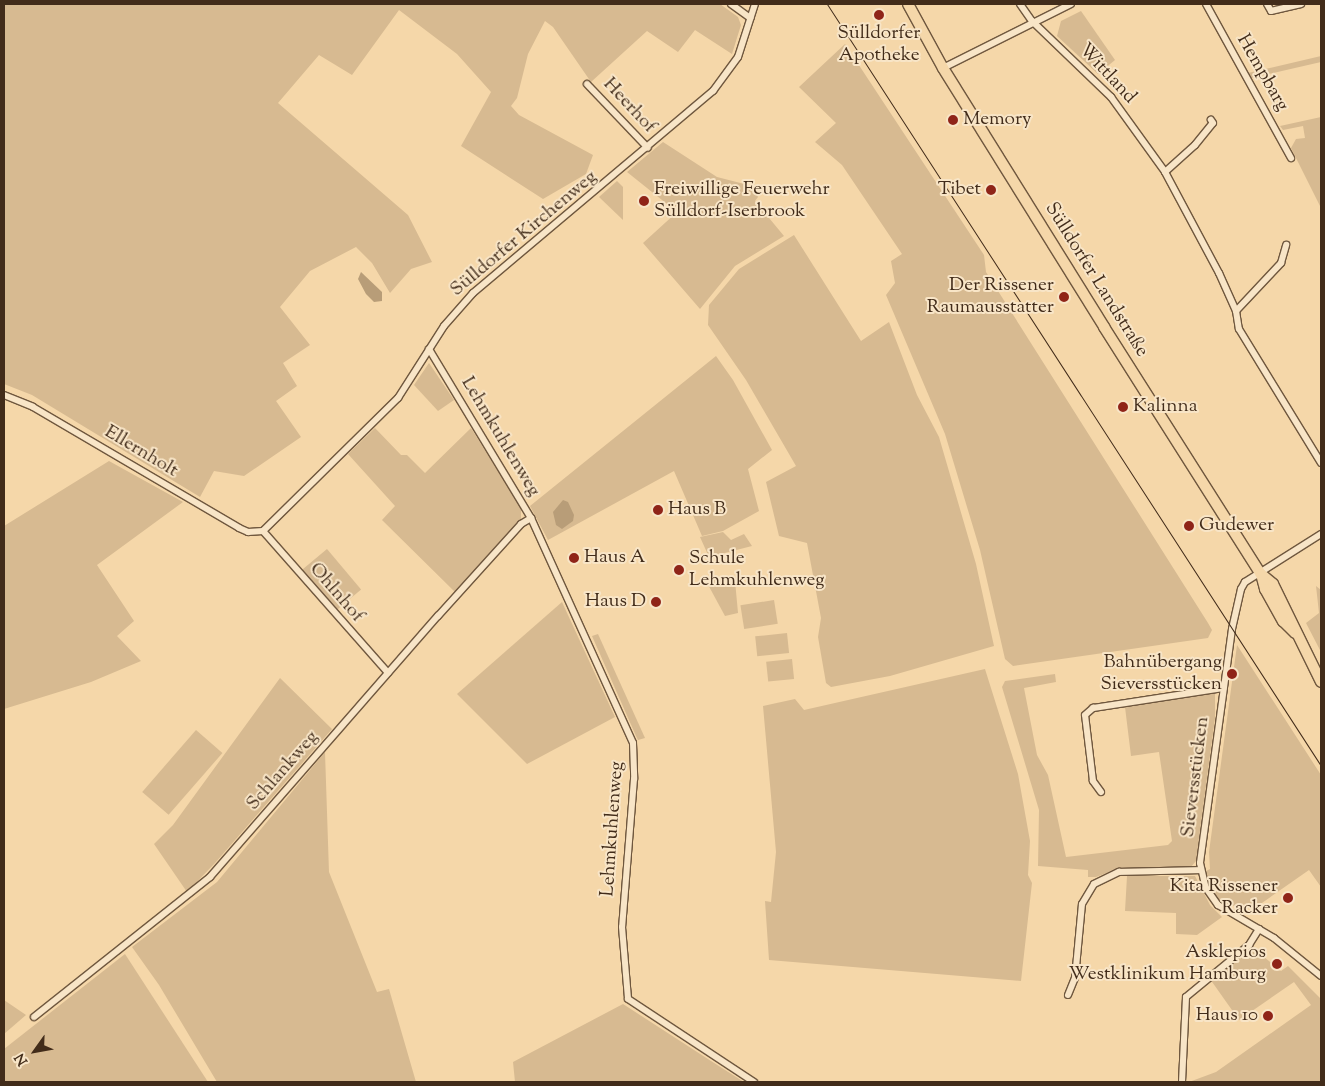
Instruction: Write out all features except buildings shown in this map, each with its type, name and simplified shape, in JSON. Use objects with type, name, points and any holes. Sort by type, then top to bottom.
[{"type":"main road","name":"Sülldorfer Landstraße","points":[[908,4],[944,68],[1260,573],[1265,589],[1283,621],[1295,633],[1321,682]]},
{"type":"street","points":[[731,4],[750,18]]},
{"type":"street","name":"Sülldorfer Kirchenweg","points":[[263,531],[398,398],[429,350],[473,293],[648,148],[719,83],[738,57],[755,4]]},
{"type":"street","name":"Wittland","points":[[1020,4],[1032,21],[1111,98],[1165,172],[1194,222],[1236,311],[1239,329],[1321,463]]},
{"type":"street","points":[[944,68],[1032,21],[1070,4]]},
{"type":"street","name":"Hempbarg","points":[[1206,4],[1290,158]]},
{"type":"street","points":[[1267,4],[1271,11],[1301,4]]},
{"type":"street","name":"Heerhof","points":[[588,84],[648,148]]},
{"type":"street","points":[[1165,172],[1195,145],[1213,123],[1211,120]]},
{"type":"street","points":[[1236,311],[1281,262],[1286,245]]},
{"type":"street","name":"Lehmkuhlenweg","points":[[429,350],[531,518],[633,743],[634,779],[622,927],[628,999],[754,1082]]},
{"type":"street","name":"Ellernholt","points":[[4,395],[33,407],[239,528],[248,532],[263,531]]},
{"type":"street","name":"Schlankweg","points":[[34,1017],[210,877],[521,524],[531,518]]},
{"type":"street","name":"Ohlnhof","points":[[263,531],[388,673]]},
{"type":"street","name":"Sieversstücken","points":[[1321,534],[1245,582],[1241,590],[1223,688],[1201,870],[1208,892],[1218,905],[1259,929],[1321,976]]},
{"type":"street","name":"Sieversstücken","points":[[1101,792],[1093,781],[1085,715],[1093,708],[1223,688]]},
{"type":"street","points":[[1068,995],[1075,978],[1082,904],[1094,884],[1119,872],[1201,870]]},
{"type":"street","points":[[1182,1082],[1186,997],[1249,944],[1259,929]]},
{"type":"shaded area","points":[[4,4],[720,4],[738,17],[741,25],[732,54],[695,30],[678,52],[647,31],[591,82],[553,27],[545,21],[528,54],[517,98],[511,106],[519,115],[593,155],[586,174],[543,199],[461,146],[491,92],[457,54],[399,10],[352,75],[319,55],[278,103],[408,215],[432,262],[411,269],[390,293],[372,263],[356,247],[310,271],[280,307],[310,345],[283,363],[297,386],[276,401],[301,437],[244,476],[214,471],[200,497],[32,395],[4,384]]},
{"type":"shaded area","points":[[1081,11],[1115,60],[1098,74],[1057,36],[1061,21]]},
{"type":"shaded area","points":[[845,44],[984,255],[986,272],[1208,623],[1212,630],[1208,638],[1013,666],[1005,659],[980,550],[945,434],[886,295],[895,283],[891,261],[902,254],[842,165],[815,142],[836,123],[799,87]]},
{"type":"shaded area","points":[[1321,56],[1321,62],[1251,78],[1248,73]]},
{"type":"shaded area","points":[[1321,117],[1321,208],[1291,148],[1296,139],[1305,138],[1303,126],[1283,130],[1280,126]]},
{"type":"shaded area","points":[[663,142],[717,177],[752,186],[758,197],[755,201],[784,236],[735,266],[700,309],[643,243],[677,212],[627,172]]},
{"type":"shaded area","points":[[617,181],[623,187],[623,220],[599,197]]},
{"type":"shaded area","points":[[794,235],[861,341],[889,322],[917,395],[939,437],[976,564],[994,646],[890,676],[831,687],[826,683],[818,637],[821,618],[807,543],[779,536],[766,482],[796,466],[746,380],[708,325],[709,305],[739,269]]},
{"type":"shaded area","points":[[361,272],[382,292],[382,301],[374,302],[366,294],[358,279]]},
{"type":"shaded area","points":[[716,356],[733,380],[772,450],[748,469],[759,511],[723,531],[702,536],[674,471],[548,540],[530,506]]},
{"type":"shaded area","points":[[429,363],[454,400],[438,411],[414,385]]},
{"type":"shaded area","points":[[375,428],[401,455],[407,455],[425,473],[471,428],[521,508],[521,519],[455,592],[382,520],[395,506],[348,454]]},
{"type":"shaded area","points":[[109,461],[183,502],[97,565],[134,621],[117,636],[141,661],[91,682],[4,709],[4,526]]},
{"type":"shaded area","points":[[563,500],[568,502],[574,515],[573,521],[562,529],[556,525],[553,512]]},
{"type":"shaded area","points":[[723,532],[731,540],[744,534],[752,546],[709,557],[700,537]]},
{"type":"shaded area","points":[[327,549],[361,590],[335,611],[301,571]]},
{"type":"shaded area","points":[[714,575],[735,581],[738,613],[725,616],[706,581]]},
{"type":"shaded area","points":[[1316,586],[1321,590],[1321,652],[1306,623],[1319,613]]},
{"type":"shaded area","points":[[774,600],[778,624],[744,629],[740,605]]},
{"type":"shaded area","points":[[562,602],[615,717],[527,764],[457,694]]},
{"type":"shaded area","points":[[787,633],[789,653],[757,656],[755,636]]},
{"type":"shaded area","points":[[598,634],[645,738],[638,740],[636,736],[592,636]]},
{"type":"shaded area","points":[[1237,645],[1321,775],[1321,887],[1309,870],[1259,905],[1225,906],[1213,894],[1204,872],[1210,869],[1209,852]]},
{"type":"shaded area","points":[[792,659],[794,679],[768,682],[766,662]]},
{"type":"shaded area","points":[[985,669],[1018,774],[1030,841],[1028,875],[1032,883],[1021,981],[769,960],[765,901],[771,902],[776,852],[763,706],[795,699],[804,710]]},
{"type":"shaded area","points":[[1055,674],[1056,682],[1024,688],[1037,755],[1048,775],[1066,857],[1168,845],[1172,841],[1159,752],[1131,756],[1125,707],[1215,693],[1215,718],[1196,861],[1190,868],[1117,869],[1096,877],[1088,877],[1088,870],[1038,866],[1039,810],[1002,687],[1005,681]]},
{"type":"shaded area","points":[[280,678],[332,729],[215,863],[187,892],[154,844],[173,825]]},
{"type":"shaded area","points":[[196,730],[222,753],[169,815],[142,792]]},
{"type":"shaded area","points":[[325,752],[329,872],[377,992],[389,989],[416,1082],[217,1082],[159,985],[132,947],[217,882]]},
{"type":"shaded area","points":[[1127,876],[1195,876],[1210,905],[1222,917],[1197,935],[1176,934],[1176,913],[1125,911]]},
{"type":"shaded area","points":[[1253,948],[1281,971],[1288,966],[1321,999],[1321,1082],[1189,1082],[1216,1072],[1311,1005],[1294,982],[1239,1020],[1210,979]]},
{"type":"shaded area","points":[[125,954],[208,1082],[4,1082],[4,1049]]},
{"type":"shaded area","points":[[4,1000],[26,1015],[4,1034]]},
{"type":"shaded area","points":[[623,1004],[744,1082],[515,1082],[513,1062]]},
{"type":"tram line","points":[[827,4],[1321,766]]},
{"type":"place","name":"Sülldorfer Apotheke","points":[[879,15]]},
{"type":"place","name":"Memory","points":[[953,120]]},
{"type":"place","name":"Tibet","points":[[991,190]]},
{"type":"place","name":"Freiwillige Feuerwehr Sülldorf-Iserbrook","points":[[644,201]]},
{"type":"place","name":"Der Rissener Raumausstatter","points":[[1064,297]]},
{"type":"place","name":"Kalinna","points":[[1123,407]]},
{"type":"place","name":"Haus B","points":[[658,510]]},
{"type":"place","name":"Gudewer","points":[[1189,526]]},
{"type":"place","name":"Haus A","points":[[574,558]]},
{"type":"place","name":"Schule Lehmkuhlenweg","points":[[679,570]]},
{"type":"place","name":"Haus D","points":[[656,602]]},
{"type":"place","name":"Bahnübergang Sieversstücken","points":[[1232,674]]},
{"type":"place","name":"Kita Rissener Racker","points":[[1288,898]]},
{"type":"place","name":"Asklepios Westklinikum Hamburg","points":[[1277,964]]},
{"type":"place","name":"Haus 10","points":[[1268,1016]]}]
